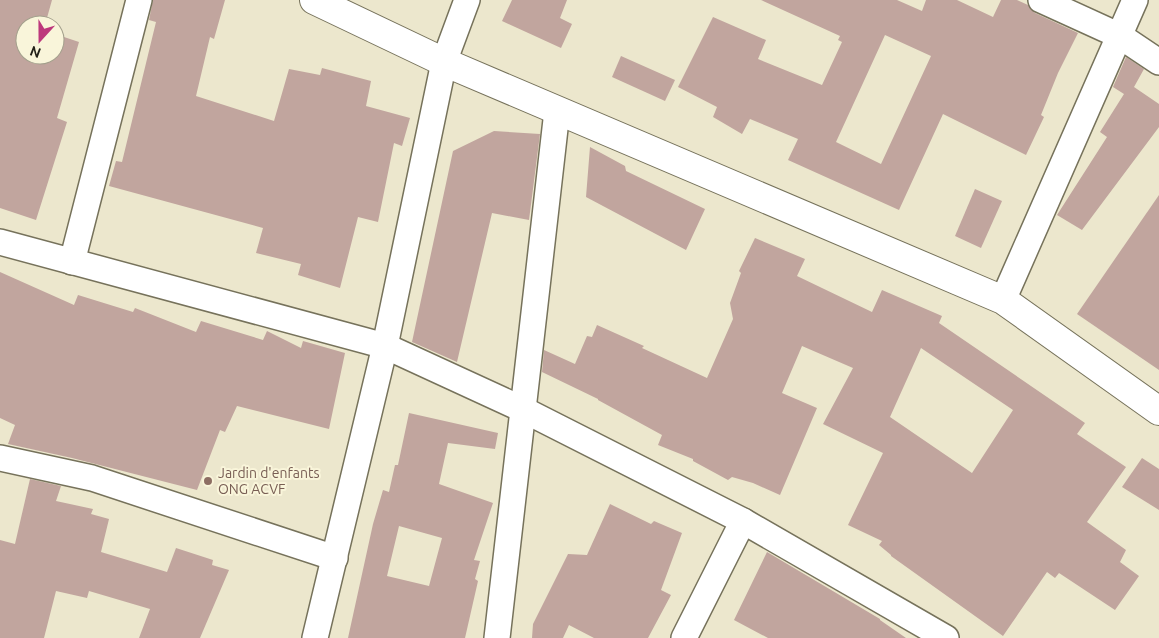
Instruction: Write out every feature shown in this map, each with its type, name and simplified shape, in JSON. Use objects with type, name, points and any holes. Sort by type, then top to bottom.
[{"type":"street","points":[[72,262],[139,0]]},
{"type":"street","points":[[314,0],[444,62],[1002,300],[1159,411]]},
{"type":"street","points":[[316,638],[385,346],[444,62],[467,0]]},
{"type":"street","points":[[1041,0],[1120,36],[1159,62]]},
{"type":"street","points":[[1002,300],[1135,0]]},
{"type":"street","points":[[497,638],[557,111]]},
{"type":"street","points":[[0,242],[385,346],[522,409],[743,521],[946,638]]},
{"type":"street","points":[[0,458],[92,478],[335,558]]},
{"type":"street","points":[[684,638],[743,521]]},
{"type":"building","points":[[0,0],[52,0],[48,15],[15,15],[15,65],[65,65],[65,37],[79,42],[57,118],[67,122],[36,220],[0,208]]},
{"type":"building","points":[[153,0],[225,0],[214,39],[210,37],[196,96],[274,121],[289,69],[320,75],[322,68],[371,81],[366,106],[410,118],[402,146],[394,143],[378,222],[358,217],[340,288],[298,275],[301,264],[256,253],[263,228],[109,186],[116,161],[122,162],[156,22],[149,20]]},
{"type":"building","points":[[512,0],[567,0],[560,18],[572,24],[561,48],[502,21]]},
{"type":"building","points":[[761,0],[897,0],[922,11],[926,0],[957,0],[993,17],[1001,0],[1017,0],[1028,5],[1035,13],[1078,33],[1058,73],[1041,115],[1044,117],[1026,155],[943,114],[899,210],[788,160],[798,139],[750,119],[742,134],[713,117],[717,107],[678,87],[713,17],[766,40],[758,59],[822,85],[842,42],[838,40],[840,36]],"holes":[[[885,35],[931,56],[881,164],[836,142]]]},
{"type":"building","points":[[621,56],[675,80],[665,101],[612,77]]},
{"type":"building","points":[[1126,57],[1144,69],[1134,87],[1159,104],[1159,127],[1082,230],[1057,215],[1107,137],[1100,132],[1124,94],[1113,87]]},
{"type":"building","points":[[494,131],[540,134],[529,220],[492,213],[457,362],[412,342],[453,151]]},
{"type":"building","points":[[590,147],[625,166],[626,171],[705,209],[686,250],[586,197]]},
{"type":"building","points":[[975,189],[1002,201],[981,248],[955,236]]},
{"type":"building","points":[[1159,195],[1159,370],[1077,314]]},
{"type":"building","points":[[755,238],[805,259],[797,276],[872,312],[882,290],[942,316],[939,323],[1085,423],[1077,434],[1126,467],[1087,522],[1126,550],[1120,562],[1139,576],[1115,610],[1059,573],[1055,578],[1047,572],[1003,636],[891,556],[879,545],[882,541],[848,525],[883,453],[823,424],[853,368],[802,346],[782,393],[817,408],[780,495],[753,483],[732,477],[728,480],[693,461],[693,459],[658,445],[662,435],[598,399],[542,372],[544,350],[575,364],[587,336],[592,337],[597,325],[707,378],[733,319],[730,303],[741,273],[739,271]],"holes":[[[921,348],[1013,410],[972,473],[890,417]]]},
{"type":"building","points":[[0,272],[74,305],[78,295],[133,312],[135,308],[196,332],[201,321],[263,340],[267,331],[301,348],[303,341],[345,353],[329,429],[237,406],[225,432],[220,430],[197,490],[72,458],[8,444],[15,425],[0,418]]},
{"type":"building","points":[[409,413],[498,433],[495,449],[448,443],[439,484],[493,503],[474,560],[480,561],[475,579],[478,581],[465,638],[348,638],[373,524],[383,490],[389,492],[395,465],[398,465]],"holes":[[[399,526],[442,538],[429,586],[387,576]]]},
{"type":"building","points":[[1142,458],[1159,469],[1159,510],[1122,487]]},
{"type":"building","points":[[30,479],[61,486],[56,501],[93,509],[91,514],[109,519],[101,552],[167,572],[176,548],[213,560],[212,565],[229,570],[200,638],[139,638],[150,609],[89,591],[87,598],[56,591],[44,638],[0,638],[0,540],[15,544]]},
{"type":"building","points":[[610,504],[651,524],[654,521],[682,533],[661,590],[671,595],[648,638],[594,638],[569,625],[563,638],[532,638],[533,624],[568,554],[587,555]]},
{"type":"building","points":[[767,552],[880,619],[906,638],[768,638],[734,620]]},
{"type":"place","name":"Jardin d'enfants ONG ACVF","points":[[208,481]]}]
